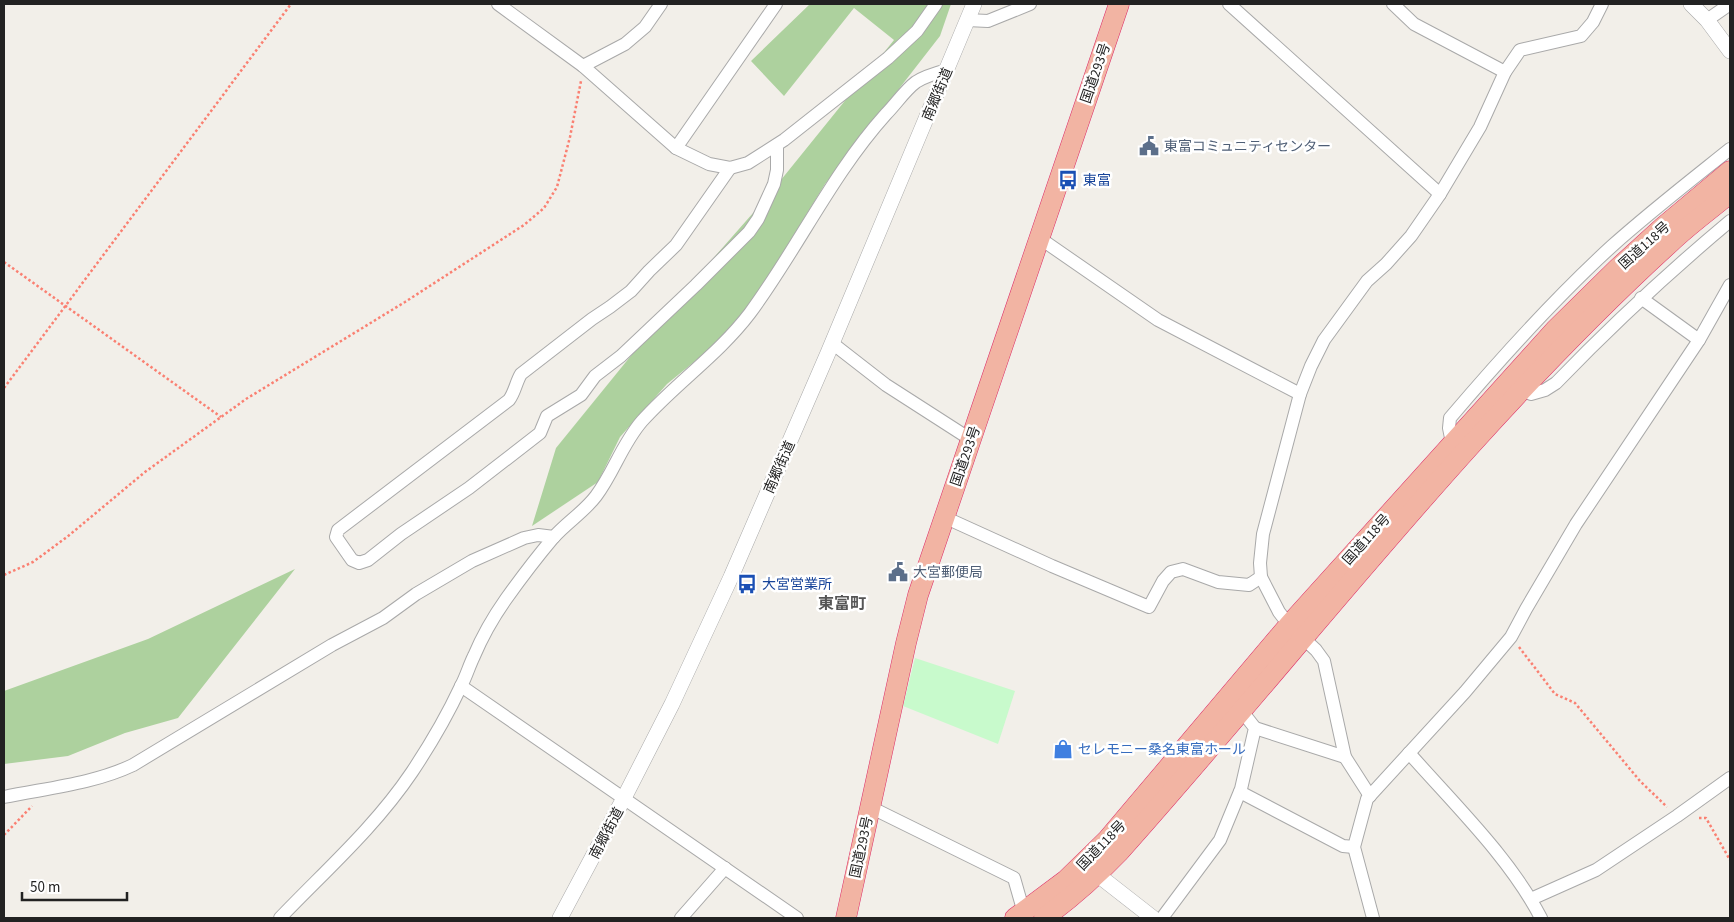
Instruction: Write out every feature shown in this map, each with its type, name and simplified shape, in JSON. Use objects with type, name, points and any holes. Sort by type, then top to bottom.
[{"type":"highway","name":"国道293号","points":[[846,918],[918,594],[1038,237],[1119,4]]},
{"type":"highway","name":"国道118号","points":[[1019,916],[1091,869],[1144,798],[1296,631],[1668,233],[1730,171]]},
{"type":"highway","name":"国道118号","points":[[1044,918],[1091,869],[1157,810],[1241,710],[1296,631],[1452,443],[1556,330],[1618,268],[1730,192]]},
{"type":"street","points":[[498,4],[583,66],[676,148],[709,164],[730,168],[748,163],[777,145],[888,58],[917,31],[936,4]]},
{"type":"street","points":[[583,66],[625,44],[645,27],[661,4]]},
{"type":"street","points":[[676,148],[776,4]]},
{"type":"street","name":"南郷街道","points":[[560,918],[672,704],[727,585],[832,343],[974,4]]},
{"type":"street","points":[[967,20],[988,21],[1030,4]]},
{"type":"street","points":[[1229,4],[1440,194]]},
{"type":"street","points":[[1393,4],[1414,24],[1506,72]]},
{"type":"street","points":[[1370,796],[1345,757],[1324,661],[1279,612],[1261,577],[1260,563],[1263,534],[1300,394],[1324,340],[1367,281],[1386,264],[1410,236],[1440,194],[1480,127],[1506,72],[1520,50],[1580,36],[1593,22],[1602,4]]},
{"type":"street","points":[[1691,4],[1707,20],[1730,51]]},
{"type":"street","points":[[1707,20],[1730,4]]},
{"type":"street","points":[[280,918],[366,831],[388,806],[428,746],[461,686],[475,653],[506,600],[554,537],[589,505],[613,468],[623,447],[643,420],[731,337],[779,272],[833,183],[857,149],[915,83],[935,73],[947,70]]},
{"type":"street","points":[[730,168],[676,245],[648,271],[631,291],[521,374],[510,400],[338,530],[336,537],[352,560],[359,563],[368,560],[401,534],[469,488],[540,433],[548,416],[581,395],[595,376],[621,356],[696,285],[748,232],[758,218],[774,184],[777,170],[777,145]]},
{"type":"street","points":[[1452,443],[1449,428],[1450,418],[1495,364],[1540,316],[1614,245],[1667,199],[1730,149]]},
{"type":"street","points":[[1523,390],[1531,394],[1545,390],[1556,383],[1641,298],[1730,221]]},
{"type":"street","points":[[1038,237],[1158,320],[1300,394]]},
{"type":"street","points":[[1373,918],[1354,847],[1367,799],[1511,637],[1576,524],[1699,340],[1730,285]]},
{"type":"street","points":[[1641,298],[1699,340]]},
{"type":"street","points":[[832,343],[886,385],[970,440]]},
{"type":"street","points":[[944,517],[1149,607],[1163,580],[1171,572],[1183,569],[1218,582],[1249,585],[1261,577]]},
{"type":"street","points":[[4,797],[116,773],[133,765],[332,645],[383,618],[416,594],[472,561],[524,538],[538,535],[554,537]]},
{"type":"street","points":[[461,686],[797,918]]},
{"type":"street","points":[[1241,710],[1255,728],[1345,757]]},
{"type":"street","points":[[1162,918],[1220,840],[1240,792],[1255,728]]},
{"type":"street","points":[[1409,754],[1501,857],[1531,900],[1541,918]]},
{"type":"street","points":[[1531,900],[1596,870],[1730,778]]},
{"type":"street","points":[[1240,792],[1343,846],[1354,847]]},
{"type":"street","points":[[870,807],[1014,878],[1019,916]]},
{"type":"street","points":[[681,918],[725,868]]},
{"type":"street","points":[[1091,869],[1153,918]]},
{"type":"path","points":[[4,388],[291,4]]},
{"type":"path","points":[[4,575],[32,562],[67,538],[146,472],[246,399],[413,297],[524,225],[544,208],[557,187],[570,137],[583,66]]},
{"type":"path","points":[[4,262],[221,417]]},
{"type":"path","points":[[1511,637],[1555,694],[1575,703],[1640,781],[1677,816],[1706,818],[1730,860]]},
{"type":"path","points":[[4,835],[50,788]]},
{"type":"green space","points":[[810,4],[951,4],[940,36],[825,184],[772,271],[727,335],[667,384],[620,437],[598,482],[532,526],[556,448],[673,304],[768,196],[894,40],[854,8],[784,96],[751,61]]},
{"type":"green space","points":[[295,569],[178,718],[125,733],[68,756],[4,764],[4,691],[148,639]]},
{"type":"green space","points":[[915,658],[1015,691],[998,744],[903,706]]},
{"type":"place","name":"東富コミュニティセンター","points":[[1149,146]]},
{"type":"place","name":"東富","points":[[1068,180]]},
{"type":"place","name":"大宮郵便局","points":[[898,572]]},
{"type":"place","name":"大宮営業所","points":[[747,584]]},
{"type":"place","name":"セレモニー桑名東富ホール","points":[[1063,749]]},
{"type":"district","name":"東富町","points":[[842,603]]}]
